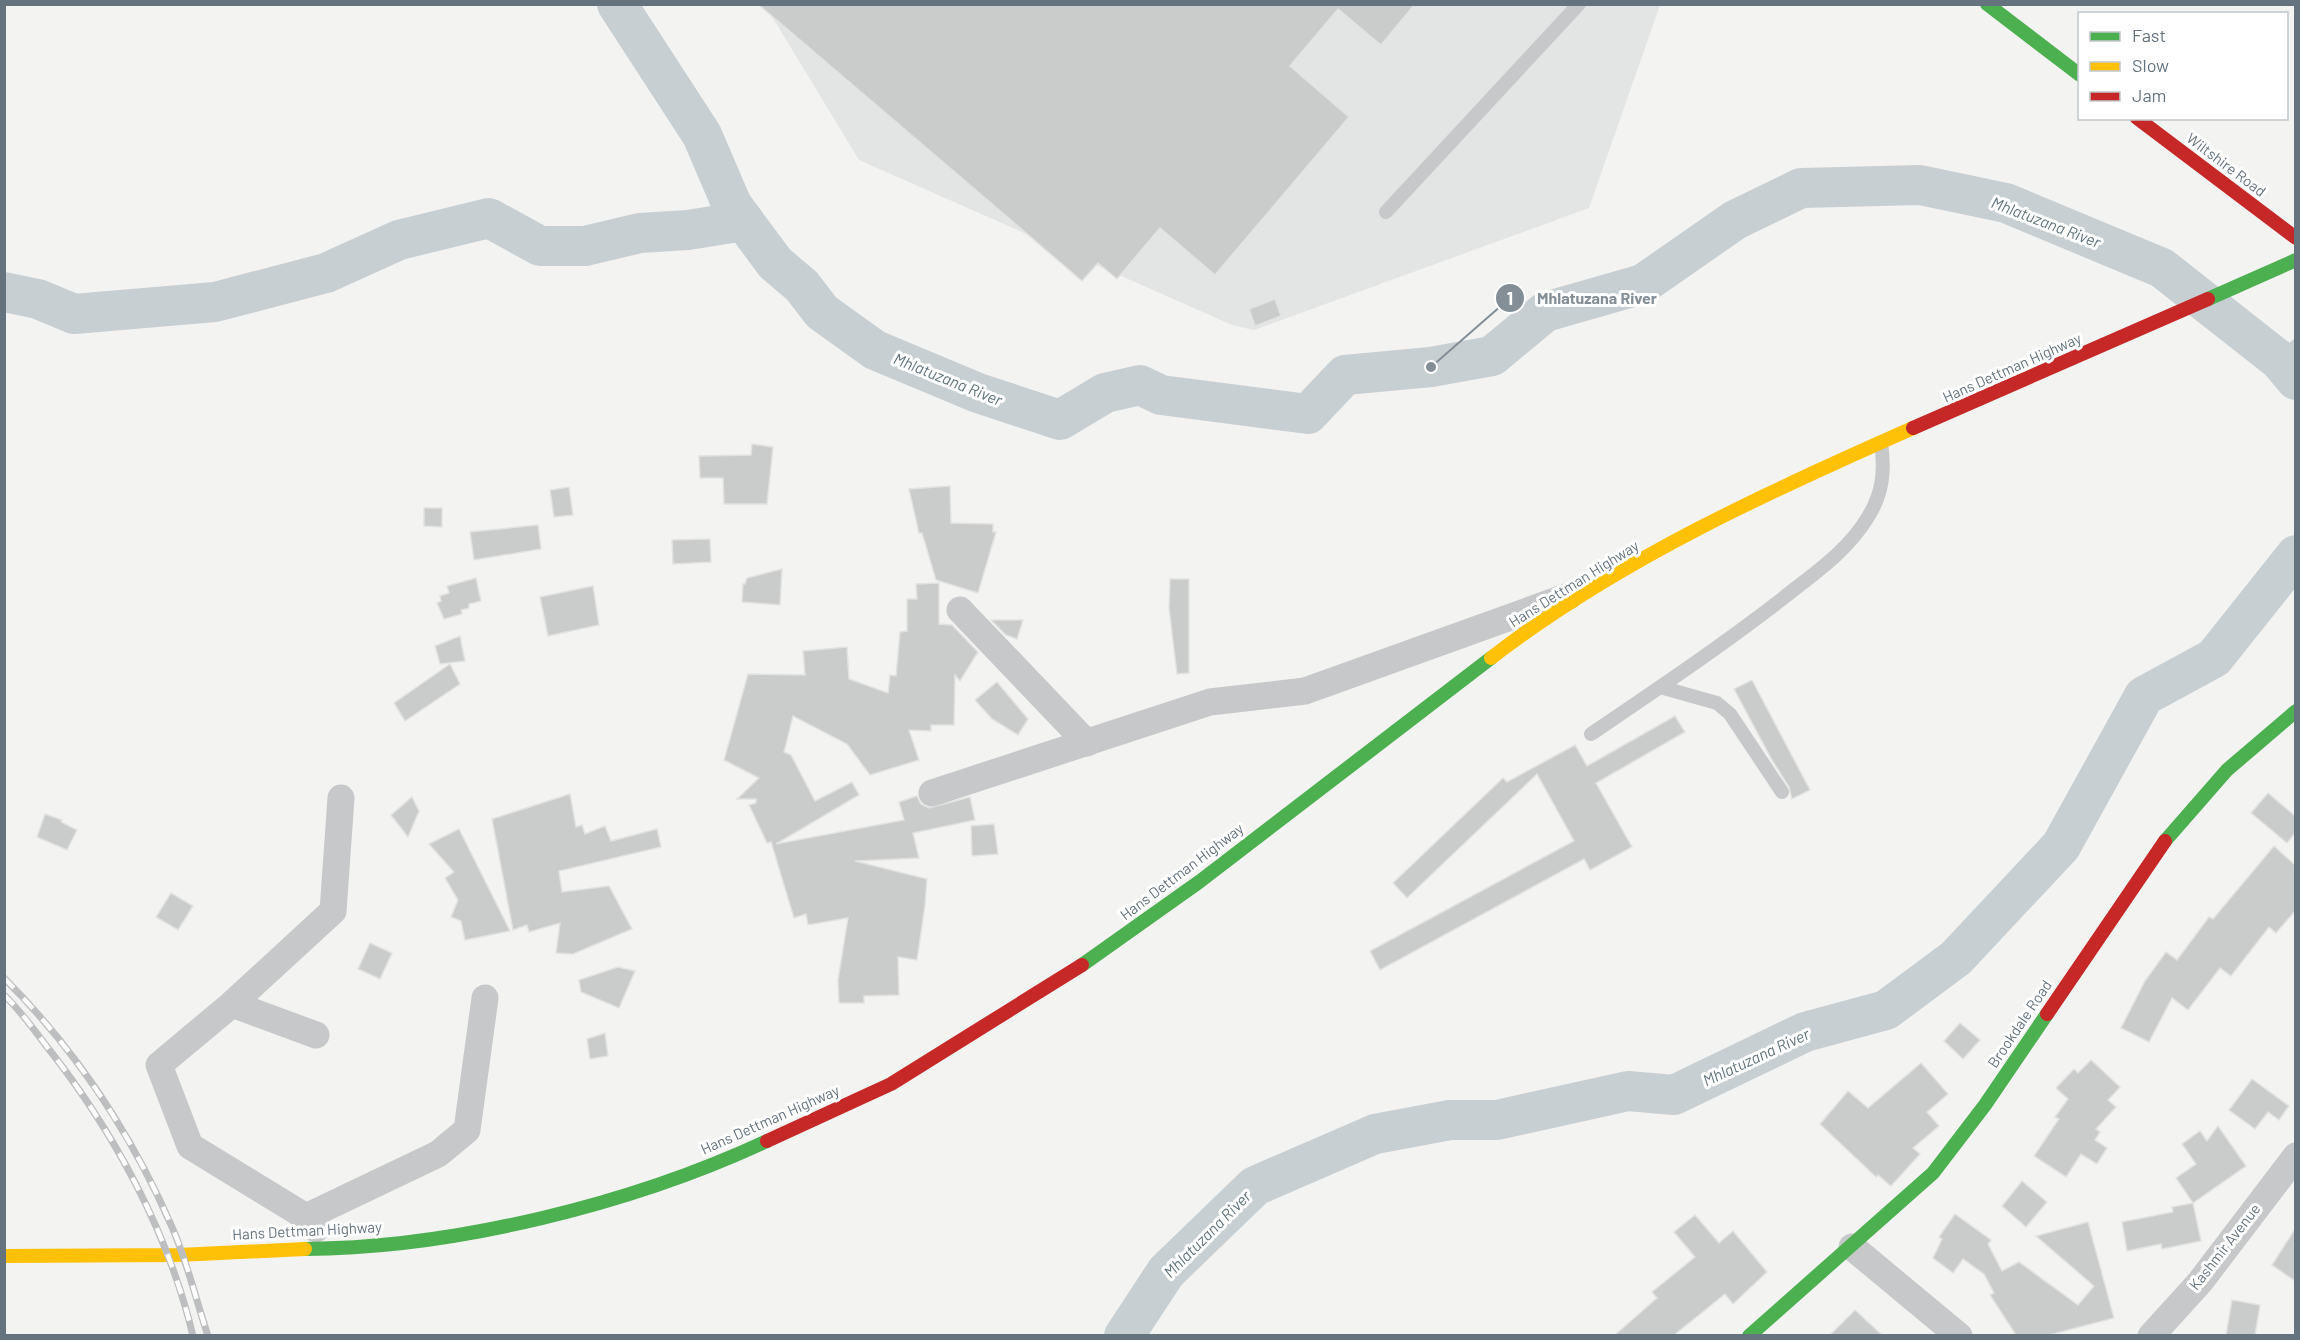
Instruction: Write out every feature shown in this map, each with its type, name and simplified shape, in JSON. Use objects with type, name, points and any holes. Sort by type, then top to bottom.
[{"type":"street","points":[[1987,4],[2078,74]]},
{"type":"street","name":"Wiltshire Road","points":[[2140,120],[2295,238]]},
{"type":"street","name":"Hans Dettman Highway","points":[[4,1256],[178,1256],[248,1250],[332,1249],[436,1238],[531,1219],[647,1190],[746,1151],[891,1084],[1066,976],[1123,937],[1501,650],[1601,584],[1743,505],[2295,260]]},
{"type":"street","points":[[932,793],[1210,702],[1305,691],[1601,584]]},
{"type":"street","points":[[960,610],[1087,743]]},
{"type":"street","name":"Brookdale Road","points":[[1749,1335],[1852,1247],[1933,1173],[1959,1140],[2157,852],[2187,813],[2227,770],[2295,711]]},
{"type":"street","points":[[332,1249],[306,1217],[190,1146],[159,1065],[232,1004],[333,911],[341,798]]},
{"type":"street","points":[[306,1217],[438,1154],[468,1130],[485,998]]},
{"type":"street","points":[[232,1004],[316,1035]]},
{"type":"street","name":"Kashmir Avenue","points":[[2151,1335],[2200,1282],[2295,1156]]},
{"type":"street","points":[[1852,1247],[1959,1335]]},
{"type":"lane","points":[[1386,212],[1579,4]]},
{"type":"lane","points":[[1591,734],[1719,648],[1852,540],[1869,515],[1885,471],[1881,443]]},
{"type":"lane","points":[[1660,687],[1717,703],[1730,714],[1782,792]]},
{"type":"shaded area","points":[[765,5],[1660,5],[1589,208],[1254,330],[1232,325],[859,160]]},
{"type":"building","points":[[758,4],[1415,4],[1381,45],[1338,9],[1290,66],[1349,117],[1215,275],[1160,228],[1117,279],[1098,263],[1082,281]]},
{"type":"building","points":[[1275,299],[1281,316],[1255,326],[1249,309]]},
{"type":"building","points":[[752,444],[773,447],[767,504],[724,504],[723,478],[700,478],[699,456],[751,455]]},
{"type":"building","points":[[950,486],[951,523],[993,524],[993,532],[996,532],[978,593],[936,580],[922,533],[919,533],[909,489]]},
{"type":"building","points":[[569,487],[573,515],[554,517],[550,490]]},
{"type":"building","points":[[424,508],[442,508],[442,527],[424,526]]},
{"type":"building","points":[[538,525],[541,549],[474,560],[470,532]]},
{"type":"building","points":[[710,539],[711,562],[673,564],[672,540]]},
{"type":"building","points":[[782,569],[780,605],[742,602],[743,584],[747,578]]},
{"type":"building","points":[[476,578],[481,601],[469,604],[469,608],[461,610],[462,614],[444,619],[437,603],[441,601],[440,596],[449,593],[447,586]]},
{"type":"building","points":[[1170,579],[1189,579],[1189,673],[1177,674],[1169,608]]},
{"type":"building","points":[[939,583],[939,624],[952,625],[978,652],[960,681],[955,675],[954,725],[931,725],[931,731],[909,730],[919,760],[870,775],[847,744],[793,716],[784,752],[791,755],[815,801],[852,782],[859,795],[776,844],[904,820],[899,802],[917,796],[921,804],[929,808],[970,797],[975,820],[913,833],[919,858],[855,861],[927,879],[925,905],[917,960],[898,957],[899,995],[864,996],[864,1003],[839,1003],[838,980],[848,918],[808,925],[806,914],[794,918],[771,842],[767,843],[749,805],[756,803],[756,799],[737,799],[759,778],[724,760],[748,674],[805,675],[803,651],[847,647],[849,679],[888,693],[890,675],[896,676],[900,632],[907,631],[907,599],[917,599],[916,584]]},
{"type":"building","points":[[593,586],[599,625],[548,636],[540,597]]},
{"type":"building","points":[[991,620],[1023,620],[1017,639],[1006,635]]},
{"type":"building","points":[[460,636],[465,661],[440,664],[435,646]]},
{"type":"building","points":[[450,664],[460,684],[405,721],[394,703]]},
{"type":"building","points":[[1752,680],[1810,790],[1792,799],[1789,787],[1734,689]]},
{"type":"building","points":[[997,682],[1028,719],[1018,735],[992,719],[975,700]]},
{"type":"building","points":[[1675,716],[1685,732],[1596,783],[1632,847],[1590,870],[1584,859],[1380,970],[1370,951],[1574,841],[1537,774],[1407,898],[1393,883],[1503,778],[1507,782],[1575,745],[1587,766]]},
{"type":"building","points":[[2268,793],[2295,816],[2295,833],[2287,843],[2251,813]]},
{"type":"building","points":[[570,794],[576,827],[582,825],[585,834],[605,826],[611,841],[657,829],[661,847],[559,871],[562,892],[609,886],[632,929],[573,954],[556,953],[560,923],[529,932],[527,925],[513,930],[492,819]]},
{"type":"building","points":[[412,797],[419,811],[408,837],[391,815]]},
{"type":"building","points":[[45,814],[62,820],[61,822],[77,830],[67,850],[37,837]]},
{"type":"building","points":[[994,824],[998,854],[972,856],[971,826]]},
{"type":"building","points":[[459,829],[510,931],[465,940],[461,921],[451,917],[458,900],[445,878],[454,872],[429,844]]},
{"type":"building","points":[[2274,846],[2295,865],[2295,911],[2276,933],[2269,927],[2231,976],[2220,968],[2188,1010],[2172,998],[2149,1042],[2121,1028],[2145,981],[2166,952],[2177,960],[2209,917],[2213,919]]},
{"type":"building","points":[[171,893],[193,906],[178,930],[156,917]]},
{"type":"building","points":[[370,943],[392,953],[380,979],[358,969]]},
{"type":"building","points":[[618,967],[635,971],[619,1008],[581,992],[579,980]]},
{"type":"building","points":[[1960,1023],[1980,1040],[1963,1059],[1944,1041]]},
{"type":"building","points":[[605,1033],[608,1056],[590,1059],[587,1039]]},
{"type":"building","points":[[2091,1060],[2120,1087],[2108,1100],[2116,1107],[2096,1129],[2100,1132],[2095,1140],[2107,1148],[2097,1164],[2081,1154],[2066,1177],[2034,1156],[2059,1119],[2055,1117],[2068,1099],[2056,1088],[2074,1069],[2078,1073]]},
{"type":"building","points":[[1921,1063],[1948,1094],[1927,1112],[1939,1126],[1913,1148],[1920,1154],[1891,1186],[1878,1175],[1876,1177],[1820,1124],[1848,1091],[1868,1108]]},
{"type":"building","points":[[2252,1079],[2289,1106],[2279,1120],[2268,1112],[2255,1129],[2229,1110]]},
{"type":"building","points":[[2218,1126],[2246,1166],[2193,1203],[2176,1178],[2196,1164],[2182,1144],[2200,1131],[2207,1141]]},
{"type":"building","points":[[2022,1181],[2047,1202],[2026,1227],[2002,1206]]},
{"type":"building","points":[[2193,1203],[2201,1241],[2162,1249],[2161,1244],[2127,1251],[2122,1222],[2173,1212],[2172,1207]]},
{"type":"building","points":[[1955,1214],[1991,1240],[1988,1244],[2002,1271],[2019,1262],[2078,1305],[2094,1286],[2036,1236],[2088,1222],[2114,1318],[2049,1335],[2016,1335],[1990,1295],[1994,1293],[1984,1274],[1963,1259],[1953,1273],[1933,1258],[1942,1239],[1939,1237]]},
{"type":"building","points":[[1695,1215],[1719,1243],[1733,1231],[1767,1272],[1733,1304],[1725,1294],[1674,1335],[1615,1335],[1657,1298],[1652,1292],[1695,1257],[1674,1232]]},
{"type":"building","points":[[2295,1229],[2295,1281],[2272,1265]]},
{"type":"building","points":[[2232,1300],[2260,1305],[2255,1335],[2226,1335]]},
{"type":"building","points":[[1855,1310],[1882,1335],[1830,1335]]},
{"type":"waterway","name":"Mhlatuzana River","points":[[617,4],[702,135],[732,205],[775,263],[802,286],[822,312],[875,350],[978,393],[1060,420],[1105,393],[1140,385],[1161,395],[1308,414],[1345,375],[1431,367],[1492,356],[1545,312],[1643,284],[1735,220],[1801,188],[1920,185],[2006,203],[2162,268],[2279,360],[2296,380]]},
{"type":"waterway","points":[[4,292],[38,299],[74,314],[215,302],[326,273],[399,240],[489,218],[540,246],[585,246],[640,233],[688,230],[744,221]]},
{"type":"waterway","points":[[2288,372],[2290,347],[2296,342]]},
{"type":"waterway","name":"Mhlatuzana River","points":[[1124,1336],[1166,1272],[1255,1186],[1375,1134],[1450,1120],[1497,1120],[1628,1091],[1674,1095],[1805,1032],[1886,1010],[1956,958],[2061,846],[2144,696],[2214,658],[2296,555]]},
{"type":"railway","points":[[4,978],[55,1034],[78,1064],[139,1159],[177,1240],[208,1336]]},
{"type":"railway","points":[[4,995],[72,1080],[116,1148],[136,1184],[169,1259],[193,1336]]},
{"type":"traffic: fast","points":[[1987,4],[2078,73]]},
{"type":"traffic: fast","points":[[2208,299],[2296,260]]},
{"type":"traffic: fast","points":[[1082,965],[1199,882],[1491,658]]},
{"type":"traffic: fast","points":[[2165,841],[2227,770],[2296,711]]},
{"type":"traffic: fast","points":[[1749,1336],[1933,1173],[1985,1105],[2047,1014]]},
{"type":"traffic: fast","points":[[305,1249],[362,1247],[421,1241],[541,1218],[601,1203],[659,1184],[767,1141]]},
{"type":"traffic: slow","points":[[1491,658],[1590,590],[1695,530],[1804,477],[1913,428]]},
{"type":"traffic: slow","points":[[4,1256],[179,1255],[305,1249]]},
{"type":"traffic: jam","points":[[2140,120],[2296,238]]},
{"type":"traffic: jam","points":[[1913,428],[2208,299]]},
{"type":"traffic: jam","points":[[2047,1014],[2165,841]]},
{"type":"traffic: jam","points":[[767,1141],[891,1084],[1082,965]]},
{"type":"place","name":"Mhlatuzana River","points":[[1431,367]]}]
